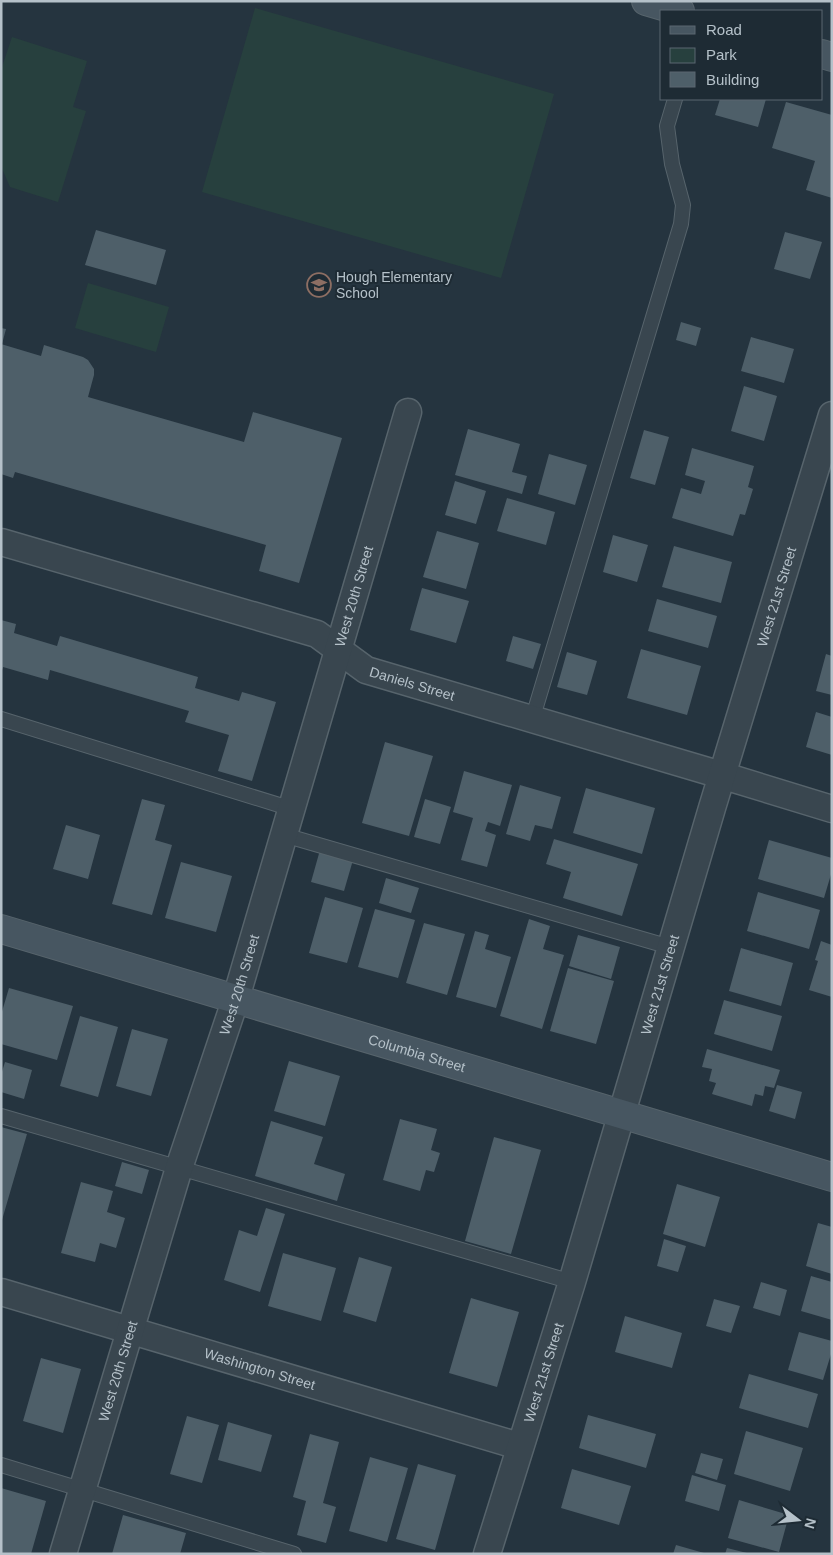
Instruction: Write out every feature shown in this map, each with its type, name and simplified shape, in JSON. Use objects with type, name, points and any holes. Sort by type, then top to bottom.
[{"type":"street","points":[[646,1],[677,10]]},
{"type":"street","name":"West 20th Street","points":[[63,1554],[179,1168],[236,998],[408,412]]},
{"type":"street","name":"West 21st Street","points":[[487,1554],[519,1446],[572,1282],[721,775],[832,415]]},
{"type":"street","name":"Daniels Street","points":[[1,542],[317,634],[366,670],[721,775],[832,810]]},
{"type":"street","name":"Columbia Street","points":[[1,929],[832,1177]]},
{"type":"street","name":"Washington Street","points":[[1,1292],[519,1446]]},
{"type":"lane","points":[[532,720],[681,224],[683,205],[672,164],[668,126],[675,100]]},
{"type":"lane","points":[[1,719],[292,809]]},
{"type":"lane","points":[[284,835],[670,947]]},
{"type":"lane","points":[[1,1116],[572,1282]]},
{"type":"lane","points":[[1,1465],[294,1554]]},
{"type":"green space","points":[[255,8],[554,94],[501,278],[202,192]]},
{"type":"green space","points":[[12,37],[87,61],[73,107],[86,111],[58,202],[10,187],[1,166],[1,70]]},
{"type":"green space","points":[[88,283],[169,307],[156,352],[75,328]]},
{"type":"building","points":[[720,100],[766,100],[758,127],[715,115]]},
{"type":"building","points":[[786,102],[832,115],[832,198],[806,190],[815,161],[772,148]]},
{"type":"building","points":[[96,230],[166,250],[156,285],[85,265]]},
{"type":"building","points":[[785,232],[822,242],[810,279],[774,269]]},
{"type":"building","points":[[681,322],[701,328],[696,346],[676,340]]},
{"type":"building","points":[[1,328],[6,329],[2,344],[1,344]]},
{"type":"building","points":[[751,337],[794,349],[784,383],[741,371]]},
{"type":"building","points":[[1,344],[41,356],[44,345],[83,357],[88,360],[94,369],[88,397],[244,442],[253,412],[342,438],[299,583],[259,571],[266,545],[15,472],[13,478],[1,474]]},
{"type":"building","points":[[744,386],[777,396],[764,441],[731,431]]},
{"type":"building","points":[[468,429],[520,444],[512,472],[527,476],[522,494],[455,475]]},
{"type":"building","points":[[644,430],[669,437],[655,485],[630,478]]},
{"type":"building","points":[[692,448],[754,466],[748,487],[753,489],[745,515],[740,514],[733,536],[672,518],[681,488],[701,494],[705,481],[685,475]]},
{"type":"building","points":[[549,454],[587,465],[575,505],[538,494]]},
{"type":"building","points":[[455,481],[486,491],[476,524],[445,515]]},
{"type":"building","points":[[507,498],[555,512],[546,545],[497,531]]},
{"type":"building","points":[[437,531],[479,543],[466,589],[423,577]]},
{"type":"building","points":[[613,535],[648,545],[637,582],[603,572]]},
{"type":"building","points":[[674,546],[732,562],[721,603],[662,587]]},
{"type":"building","points":[[422,588],[469,601],[456,643],[410,630]]},
{"type":"building","points":[[657,599],[717,616],[708,648],[648,631]]},
{"type":"building","points":[[1,620],[16,624],[14,633],[57,646],[60,636],[198,677],[195,688],[239,701],[242,692],[276,702],[252,781],[218,771],[229,735],[185,722],[189,711],[50,670],[48,680],[3,667],[1,673]]},
{"type":"building","points":[[513,636],[541,644],[533,669],[506,661]]},
{"type":"building","points":[[641,649],[701,666],[687,715],[627,698]]},
{"type":"building","points":[[567,652],[597,661],[587,695],[557,687]]},
{"type":"building","points":[[826,654],[832,656],[832,695],[816,691]]},
{"type":"building","points":[[816,712],[832,717],[832,755],[806,747]]},
{"type":"building","points":[[385,742],[433,756],[409,836],[362,823]]},
{"type":"building","points":[[464,771],[512,785],[500,826],[488,822],[485,831],[496,835],[487,867],[461,860],[473,818],[453,812]]},
{"type":"building","points":[[520,785],[561,797],[552,829],[535,825],[530,841],[506,834]]},
{"type":"building","points":[[586,788],[655,808],[642,854],[573,833]]},
{"type":"building","points":[[142,799],[165,805],[155,840],[172,845],[152,915],[112,904]]},
{"type":"building","points":[[425,799],[451,807],[440,844],[414,837]]},
{"type":"building","points":[[66,825],[100,835],[88,879],[53,869]]},
{"type":"building","points":[[554,839],[638,864],[622,916],[563,898],[571,872],[546,864]]},
{"type":"building","points":[[769,840],[832,858],[832,871],[824,898],[758,879]]},
{"type":"building","points":[[320,850],[353,860],[344,891],[311,882]]},
{"type":"building","points":[[181,862],[232,876],[216,932],[165,918]]},
{"type":"building","points":[[386,878],[419,888],[411,913],[379,903]]},
{"type":"building","points":[[758,892],[820,910],[809,949],[747,931]]},
{"type":"building","points":[[325,897],[363,908],[347,963],[309,953]]},
{"type":"building","points":[[375,909],[415,920],[398,978],[358,967]]},
{"type":"building","points":[[529,919],[550,926],[543,949],[564,955],[542,1029],[500,1016]]},
{"type":"building","points":[[424,923],[465,934],[447,995],[406,983]]},
{"type":"building","points":[[475,931],[489,935],[485,949],[511,957],[496,1008],[456,997]]},
{"type":"building","points":[[578,935],[620,947],[611,979],[569,966]]},
{"type":"building","points":[[821,941],[832,945],[832,997],[809,990],[818,961],[815,960]]},
{"type":"building","points":[[741,948],[793,963],[781,1006],[729,991]]},
{"type":"building","points":[[568,968],[614,981],[596,1044],[550,1031]]},
{"type":"building","points":[[9,988],[73,1006],[57,1060],[1,1044],[1,1015]]},
{"type":"building","points":[[724,1000],[782,1016],[772,1051],[714,1034]]},
{"type":"building","points":[[80,1016],[118,1027],[98,1097],[60,1086]]},
{"type":"building","points":[[132,1029],[168,1039],[151,1096],[116,1086]]},
{"type":"building","points":[[707,1049],[780,1070],[774,1088],[765,1086],[763,1096],[755,1094],[752,1106],[712,1094],[716,1083],[709,1081],[712,1069],[702,1067]]},
{"type":"building","points":[[289,1061],[340,1076],[325,1126],[274,1111]]},
{"type":"building","points":[[5,1062],[32,1070],[24,1099],[1,1092],[1,1075]]},
{"type":"building","points":[[777,1085],[802,1092],[795,1119],[769,1111]]},
{"type":"building","points":[[400,1119],[437,1129],[431,1150],[440,1153],[434,1172],[426,1170],[420,1191],[383,1180]]},
{"type":"building","points":[[271,1121],[323,1137],[314,1164],[345,1174],[337,1201],[255,1176]]},
{"type":"building","points":[[1,1127],[27,1134],[2,1220],[1,1220]]},
{"type":"building","points":[[494,1137],[541,1150],[511,1254],[465,1241]]},
{"type":"building","points":[[122,1162],[149,1170],[142,1194],[115,1186]]},
{"type":"building","points":[[81,1182],[113,1191],[107,1212],[125,1218],[116,1248],[100,1243],[95,1262],[61,1253]]},
{"type":"building","points":[[677,1184],[720,1197],[705,1247],[663,1234]]},
{"type":"building","points":[[266,1208],[285,1214],[260,1292],[224,1280],[239,1230],[257,1236]]},
{"type":"building","points":[[818,1223],[832,1227],[832,1274],[806,1266]]},
{"type":"building","points":[[664,1239],[686,1246],[678,1272],[657,1266]]},
{"type":"building","points":[[283,1253],[336,1268],[321,1321],[268,1306]]},
{"type":"building","points":[[359,1257],[392,1267],[376,1322],[343,1312]]},
{"type":"building","points":[[811,1276],[832,1282],[832,1320],[801,1311]]},
{"type":"building","points":[[761,1282],[787,1290],[780,1316],[753,1308]]},
{"type":"building","points":[[471,1298],[519,1312],[497,1387],[449,1373]]},
{"type":"building","points":[[714,1299],[740,1306],[731,1333],[706,1326]]},
{"type":"building","points":[[625,1316],[682,1333],[672,1368],[615,1352]]},
{"type":"building","points":[[799,1332],[832,1341],[832,1351],[823,1380],[788,1370]]},
{"type":"building","points":[[41,1358],[81,1369],[63,1433],[23,1421]]},
{"type":"building","points":[[749,1374],[818,1394],[808,1428],[739,1408]]},
{"type":"building","points":[[588,1415],[656,1434],[646,1468],[579,1448]]},
{"type":"building","points":[[187,1416],[219,1425],[202,1483],[170,1474]]},
{"type":"building","points":[[228,1422],[272,1435],[261,1472],[218,1460]]},
{"type":"building","points":[[746,1431],[803,1448],[790,1491],[734,1474]]},
{"type":"building","points":[[310,1434],[339,1442],[323,1503],[336,1507],[326,1543],[297,1535],[306,1501],[293,1497]]},
{"type":"building","points":[[701,1453],[723,1459],[717,1480],[695,1473]]},
{"type":"building","points":[[370,1457],[408,1468],[387,1542],[349,1531]]},
{"type":"building","points":[[418,1464],[456,1475],[435,1550],[396,1539]]},
{"type":"building","points":[[572,1469],[631,1486],[619,1525],[561,1508]]},
{"type":"building","points":[[692,1475],[726,1485],[719,1511],[685,1501]]},
{"type":"building","points":[[1,1488],[46,1501],[31,1554],[1,1554]]},
{"type":"building","points":[[739,1500],[789,1515],[779,1552],[728,1538]]},
{"type":"building","points":[[123,1515],[186,1533],[180,1554],[112,1554]]},
{"type":"building","points":[[676,1545],[704,1553],[673,1554]]},
{"type":"building","points":[[727,1548],[747,1553],[747,1554],[725,1554]]},
{"type":"place","name":"Hough Elementary School","points":[[319,285]]}]
